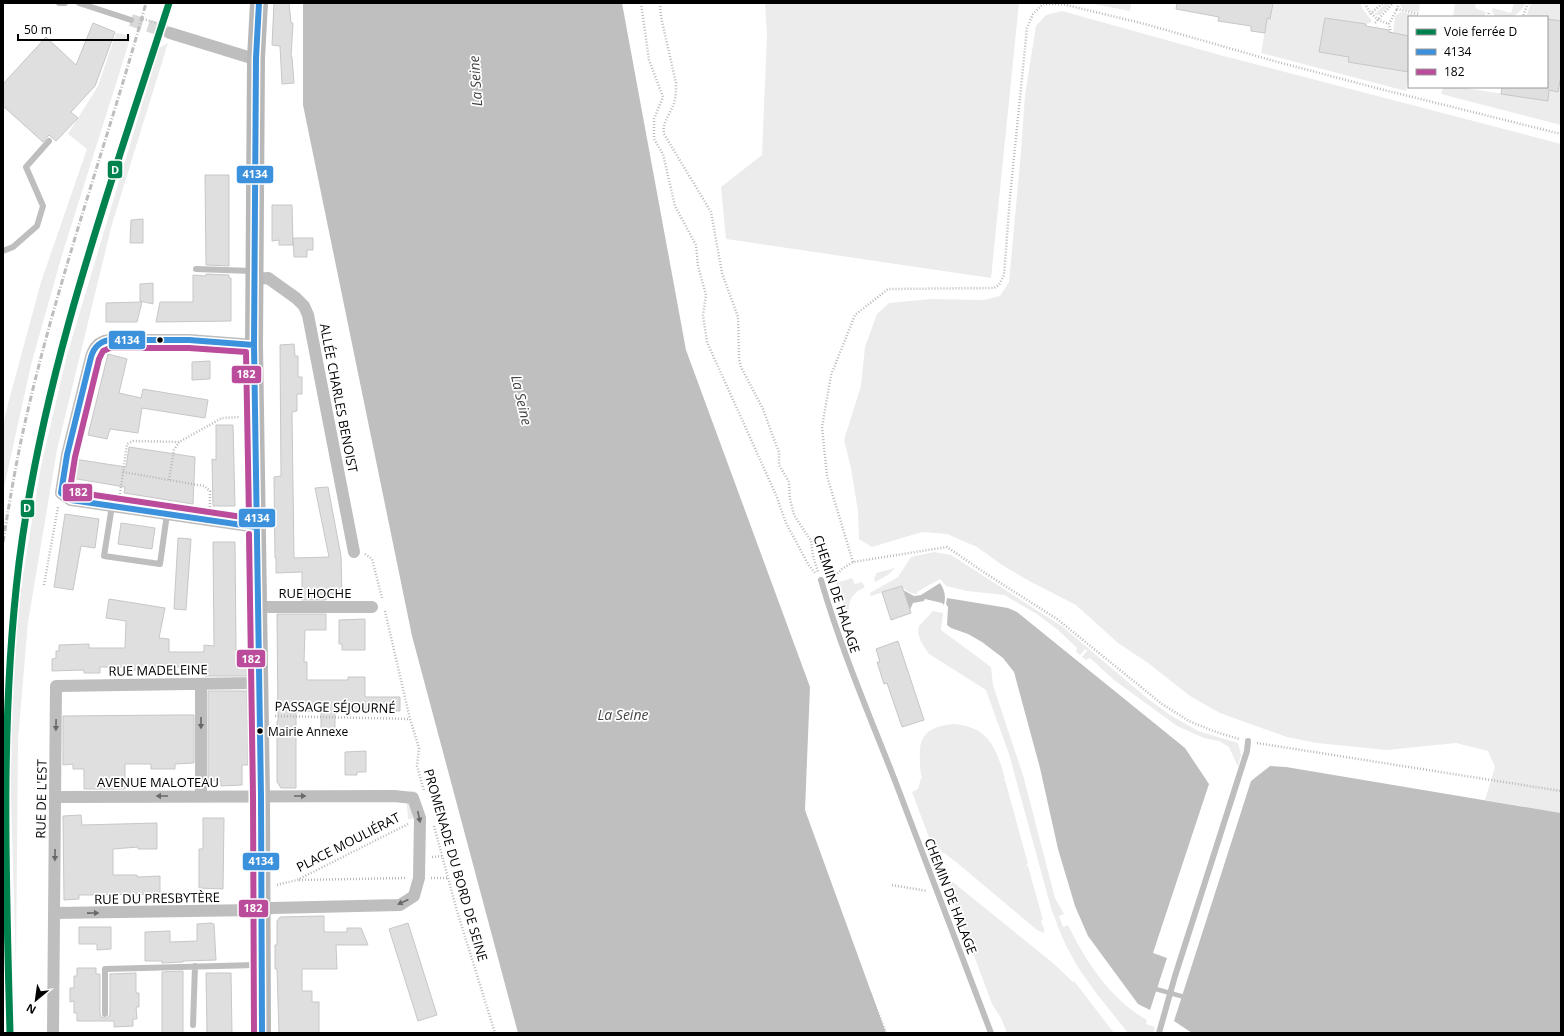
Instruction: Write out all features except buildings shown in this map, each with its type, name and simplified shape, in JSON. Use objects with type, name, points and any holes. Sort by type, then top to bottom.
[{"type":"main road","points":[[259,3],[256,58],[256,275],[254,345],[261,796],[262,1033]]},
{"type":"street","points":[[170,33],[248,57],[256,58]]},
{"type":"street","name":"ALLÉE CHARLES BENOIST","points":[[256,275],[268,278],[296,298],[304,306],[308,315],[354,551]]},
{"type":"street","points":[[254,345],[189,340],[108,340],[97,344],[93,349],[85,380],[67,455],[61,493],[71,500],[256,527]]},
{"type":"street","name":"RUE HOCHE","points":[[258,607],[378,604]]},
{"type":"street","name":"RUE MADELEINE","points":[[56,686],[259,683]]},
{"type":"street","points":[[201,684],[201,796]]},
{"type":"street","name":"RUE DE L'EST","points":[[53,1033],[56,686]]},
{"type":"street","name":"AVENUE MALOTEAU","points":[[55,797],[394,796],[413,798],[420,818]]},
{"type":"street","name":"RUE DU PRESBYTÈRE","points":[[54,913],[262,910],[272,908],[400,905],[414,896],[419,878],[420,818]]},
{"type":"lane","points":[[59,3],[65,3]]},
{"type":"lane","points":[[79,3],[131,20]]},
{"type":"lane","points":[[3,251],[13,247],[38,226],[43,206],[26,167],[49,141]]},
{"type":"lane","points":[[196,269],[256,275]]},
{"type":"lane","points":[[115,506],[104,556],[160,564],[167,514]]},
{"type":"lane","name":"CHEMIN DE HALAGE","points":[[821,580],[836,630],[850,669],[897,785],[991,1033]]},
{"type":"lane","points":[[1159,1033],[1175,976],[1247,751],[1248,741]]},
{"type":"lane","points":[[105,1014],[105,969],[262,965]]},
{"type":"lane","points":[[193,1025],[195,966]]},
{"type":"path","points":[[641,3],[649,60],[663,97],[654,119],[654,139],[663,154],[675,206],[696,245],[698,266],[706,295],[702,315],[706,342],[776,495],[786,523],[808,564],[821,580]]},
{"type":"path","name":"CHEMIN DE HALAGE","points":[[660,3],[661,17],[676,83],[673,104],[664,126],[664,134],[711,212],[722,273],[738,318],[739,359],[741,367],[763,409],[779,452],[779,465],[789,482],[790,499],[794,515],[811,541],[813,556],[821,580]]},
{"type":"path","points":[[1365,3],[1370,14],[1378,20],[1389,24]]},
{"type":"path","points":[[1370,14],[1383,3]]},
{"type":"path","points":[[1375,23],[1392,3]]},
{"type":"path","points":[[1390,33],[1389,24],[1399,3]]},
{"type":"path","points":[[1522,16],[1528,3]]},
{"type":"path","points":[[853,562],[827,476],[822,427],[831,375],[855,315],[888,289],[994,288],[999,285],[1004,275],[1010,197],[1027,28],[1033,14],[1043,4],[1062,4],[1145,24],[1304,69],[1561,134]]},
{"type":"path","points":[[1397,9],[1419,14]]},
{"type":"path","points":[[1488,16],[1490,12]]},
{"type":"path","points":[[169,480],[174,450],[179,442],[222,418],[255,417]]},
{"type":"path","points":[[115,506],[123,472],[127,444],[133,441],[179,442]]},
{"type":"path","points":[[123,472],[204,486],[210,491],[210,521]]},
{"type":"path","points":[[44,585],[61,493]]},
{"type":"path","points":[[834,577],[842,569],[853,562],[947,547],[1057,619],[1162,704],[1196,724],[1216,732],[1248,741],[1561,791]]},
{"type":"path","points":[[354,551],[372,559],[378,604]]},
{"type":"path","name":"PROMENADE DU BORD DE SEINE","points":[[385,608],[410,719],[419,748],[417,766],[425,795]]},
{"type":"path","name":"PASSAGE SÉJOURNÉ","points":[[260,715],[410,719]]},
{"type":"path","name":"PLACE MOULIÉRAT","points":[[261,888],[269,888],[297,880],[420,818]]},
{"type":"path","name":"PROMENADE DU BORD DE SEINE","points":[[434,826],[448,878],[495,1033]]},
{"type":"path","points":[[297,880],[448,878]]},
{"type":"path","points":[[892,885],[938,893]]},
{"type":"path","points":[[870,994],[886,1033]]},
{"type":"shaded area","points":[[765,3],[1019,3],[991,278],[726,239],[721,187],[762,155],[767,35]]},
{"type":"shaded area","points":[[1089,3],[1131,3],[1130,11]]},
{"type":"shaded area","points":[[1273,3],[1360,3],[1372,22],[1366,24],[1325,18],[1319,52],[1349,57],[1349,62],[1408,72],[1406,91],[1261,53],[1267,18],[1270,19]]},
{"type":"shaded area","points":[[1386,3],[1391,3],[1380,15],[1374,15]]},
{"type":"shaded area","points":[[1400,3],[1420,3],[1419,12],[1405,10],[1401,7]]},
{"type":"shaded area","points":[[1455,3],[1476,3],[1475,8],[1486,12],[1484,16],[1453,16]]},
{"type":"shaded area","points":[[1514,3],[1526,3],[1514,16],[1495,16],[1492,12],[1493,8],[1511,13]]},
{"type":"shaded area","points":[[1531,3],[1561,3],[1561,21],[1548,19],[1548,16],[1526,16]]},
{"type":"shaded area","points":[[1062,11],[1220,55],[1561,144],[1561,813],[1485,800],[1495,767],[1488,751],[1456,743],[1387,750],[1317,743],[1287,737],[1220,713],[1190,696],[1148,663],[1118,643],[1076,605],[1031,582],[1002,565],[977,547],[947,534],[922,532],[872,547],[859,539],[858,511],[851,468],[844,440],[861,386],[865,347],[877,314],[889,303],[931,299],[984,300],[1000,296],[1009,282],[1025,95],[1036,26],[1046,15]]},
{"type":"shaded area","points":[[1401,12],[1418,15],[1408,16],[1408,36],[1393,34],[1395,16]]},
{"type":"shaded area","points":[[116,33],[131,36],[62,255],[31,365],[3,492],[3,426],[8,404],[41,282],[87,149],[68,134],[98,86]]},
{"type":"shaded area","points":[[168,43],[112,224],[57,450],[28,622],[18,740],[16,969],[9,730],[17,617],[25,563],[41,466],[67,355],[159,48]]},
{"type":"shaded area","points":[[1561,75],[1561,125],[1441,94],[1443,88],[1465,88],[1548,101],[1549,90],[1558,91]]},
{"type":"shaded area","points":[[934,552],[951,555],[1063,627],[1147,698],[1170,715],[1198,731],[1238,743],[1241,755],[1238,767],[1229,747],[1219,741],[1204,738],[1177,726],[1114,680],[1090,658],[1086,660],[1082,657],[1087,651],[1085,649],[1080,655],[1076,652],[1077,648],[1058,630],[1037,614],[1004,595],[967,591],[946,586],[940,579],[917,592],[918,594],[908,592],[902,586],[871,596],[870,593],[898,577],[911,557]]},
{"type":"shaded area","points":[[895,568],[888,575],[875,582],[874,577],[876,576],[876,573]]},
{"type":"shaded area","points":[[852,578],[855,584],[862,582],[865,587],[853,595],[850,601],[849,609],[846,612],[836,583]]},
{"type":"shaded area","points":[[933,611],[943,613],[941,630],[991,667],[993,685],[1023,775],[1055,898],[1064,914],[1059,916],[1063,927],[1068,925],[1091,966],[1111,991],[1134,1012],[1147,1020],[1146,1024],[1155,1027],[1153,1033],[1128,1033],[1090,984],[1067,948],[1051,908],[1009,754],[986,690],[929,654],[921,642],[918,633],[919,626]]},
{"type":"shaded area","points":[[954,724],[975,729],[983,734],[989,741],[998,757],[1028,864],[1026,865],[1028,866],[1043,920],[1041,921],[1044,933],[1037,930],[931,843],[912,792],[918,789],[922,778],[920,771],[921,743],[927,733],[932,729]]},
{"type":"shaded area","points":[[414,791],[418,794],[424,818],[408,819],[406,792]]},
{"type":"shaded area","points":[[944,875],[1053,963],[1073,982],[1074,981],[1114,1033],[1007,1033],[1001,1018],[992,1004]]},
{"type":"water","name":"La Seine","points":[[303,3],[622,3],[686,350],[810,687],[805,810],[886,1033],[518,1033],[412,636],[303,105]]},
{"type":"water","points":[[940,583],[945,594],[944,605],[942,603],[925,599],[924,601],[913,603],[910,610],[903,590],[914,596],[921,595]]},
{"type":"water","points":[[947,598],[1008,608],[1017,612],[1185,748],[1209,784],[1153,953],[1167,958],[1150,1010],[1138,1004],[1088,936],[1075,906],[1058,849],[1040,768],[1014,672],[1003,658],[982,642],[947,625]]},
{"type":"water","points":[[1270,766],[1286,767],[1561,813],[1561,1033],[1192,1033],[1174,1021],[1251,781]]},
{"type":"waterway","points":[[1152,988],[1188,998]]},
{"type":"tunnel","points":[[131,20],[170,33]]},
{"type":"railway","points":[[3,542],[20,446],[40,362],[69,259],[146,3]]},
{"type":"rail line","name":"D","points":[[10,1033],[6,857],[9,680],[19,563],[30,491],[44,420],[61,350],[102,210],[169,3]]},
{"type":"transit line","name":"4134","points":[[259,3],[256,58],[254,345],[261,796],[262,1033]]},
{"type":"transit line","name":"4134","points":[[254,345],[189,340],[109,340],[102,342],[95,348],[91,357],[67,455],[61,493],[71,500],[256,527]]},
{"type":"transit line","name":"182","points":[[110,348],[189,348],[246,352],[249,518],[74,492],[70,489],[75,457],[99,359],[103,351],[110,348]]},
{"type":"transit line","name":"182","points":[[249,534],[253,796],[254,1033]]},
{"type":"place","name":"Mairie Annexe","points":[[260,731]]}]
